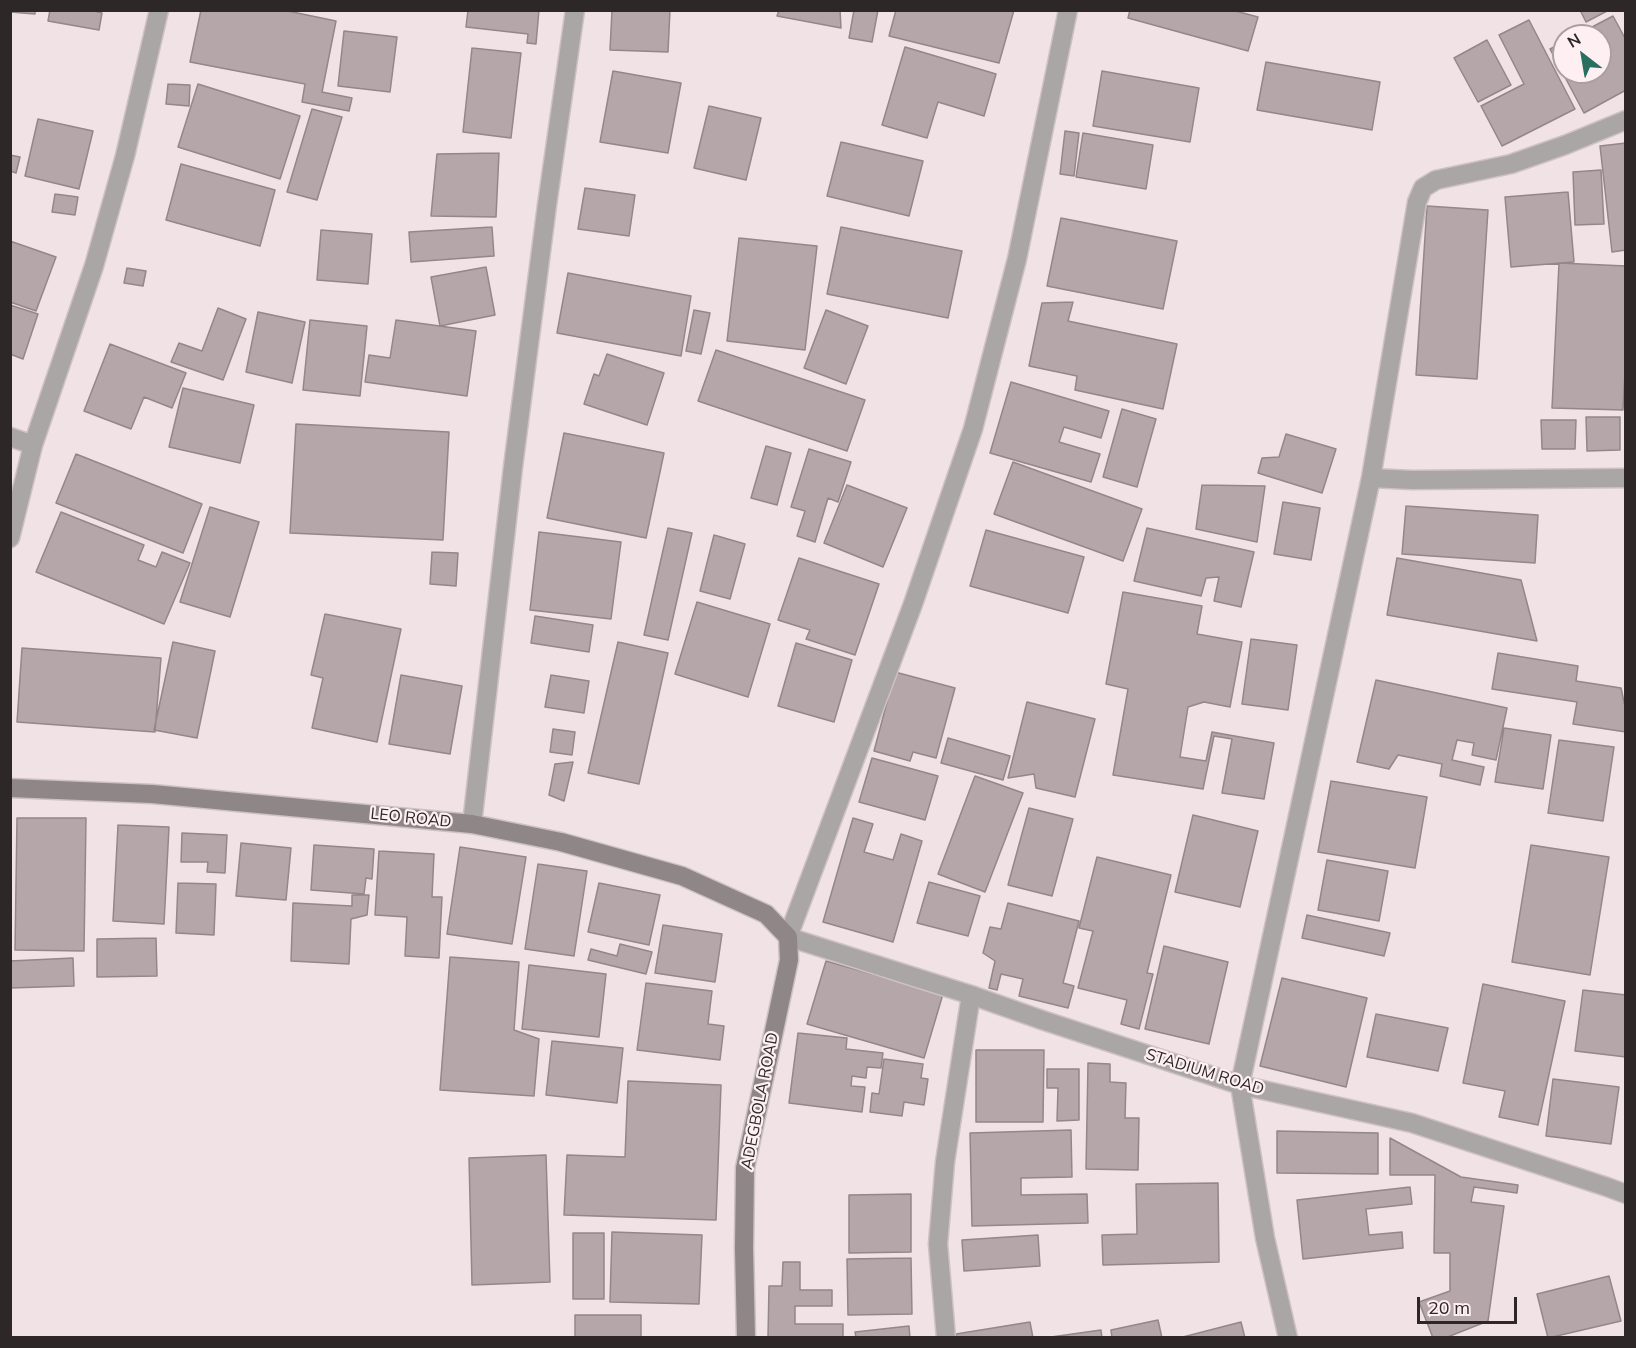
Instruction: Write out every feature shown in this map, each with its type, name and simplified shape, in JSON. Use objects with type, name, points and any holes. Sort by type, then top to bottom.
[{"type":"street","points":[[10,538],[33,445],[94,266],[125,156],[159,10]]},
{"type":"street","points":[[472,824],[513,467],[575,10]]},
{"type":"street","points":[[788,937],[914,604],[973,429],[1017,259],[1068,10]]},
{"type":"street","points":[[1288,1338],[1265,1238],[1240,1085],[1371,478],[1417,202],[1423,188],[1436,180],[1510,164],[1626,120]]},
{"type":"street","points":[[10,438],[33,445]]},
{"type":"street","points":[[1371,478],[1412,480],[1626,478]]},
{"type":"street","name":"LEO ROAD","points":[[10,788],[152,794],[472,824],[561,842],[682,876],[766,914],[788,937]]},
{"type":"street","name":"STADIUM ROAD","points":[[788,937],[971,994],[1042,1020],[1240,1085],[1412,1123],[1626,1194]]},
{"type":"street","name":"ADEGBOLA ROAD","points":[[746,1338],[745,1168],[789,960],[788,937]]},
{"type":"street","points":[[946,1338],[938,1244],[945,1162],[971,994]]},
{"type":"building","points":[[10,10],[35,10],[35,14],[10,12]]},
{"type":"building","points":[[50,10],[90,10],[102,13],[99,30],[48,21]]},
{"type":"building","points":[[201,10],[283,10],[336,21],[322,92],[352,98],[349,111],[302,102],[305,84],[190,62]]},
{"type":"building","points":[[468,10],[539,10],[536,44],[527,43],[528,34],[466,27]]},
{"type":"building","points":[[612,10],[670,10],[668,52],[610,50]]},
{"type":"building","points":[[779,10],[840,10],[841,28],[777,16]]},
{"type":"building","points":[[854,10],[878,10],[872,42],[849,38]]},
{"type":"building","points":[[896,10],[1014,10],[999,63],[889,36]]},
{"type":"building","points":[[1130,10],[1232,10],[1258,17],[1248,51],[1128,18]]},
{"type":"building","points":[[1580,10],[1609,10],[1586,22]]},
{"type":"building","points":[[1613,16],[1626,40],[1626,90],[1584,113],[1569,84],[1612,84],[1612,24],[1598,24]]},
{"type":"building","points":[[1529,20],[1552,64],[1552,84],[1562,84],[1575,109],[1502,146],[1481,106],[1524,84],[1499,35]]},
{"type":"building","points":[[344,31],[397,37],[390,92],[338,86]]},
{"type":"building","points":[[1487,40],[1511,85],[1478,102],[1454,58]]},
{"type":"building","points":[[905,47],[996,74],[984,116],[938,102],[927,138],[882,125]]},
{"type":"building","points":[[472,48],[521,53],[511,138],[463,132]]},
{"type":"building","points":[[1266,62],[1380,82],[1372,130],[1257,110]]},
{"type":"building","points":[[613,71],[681,83],[668,153],[600,142]]},
{"type":"building","points":[[1102,71],[1199,88],[1190,142],[1093,126]]},
{"type":"building","points":[[168,84],[190,85],[189,106],[166,104]]},
{"type":"building","points":[[198,84],[300,116],[280,179],[178,147]]},
{"type":"building","points":[[709,106],[761,118],[746,180],[694,168]]},
{"type":"building","points":[[312,109],[342,117],[317,200],[287,192]]},
{"type":"building","points":[[38,119],[93,131],[79,189],[25,176]]},
{"type":"building","points":[[1065,131],[1079,133],[1074,176],[1060,174]]},
{"type":"building","points":[[1083,133],[1153,145],[1146,189],[1076,177]]},
{"type":"building","points":[[841,142],[923,161],[909,216],[827,196]]},
{"type":"building","points":[[1626,143],[1626,250],[1612,252],[1600,146]]},
{"type":"building","points":[[499,153],[496,217],[431,216],[437,154]]},
{"type":"building","points":[[10,155],[20,157],[16,173],[10,171]]},
{"type":"building","points":[[181,164],[275,190],[260,246],[166,220]]},
{"type":"building","points":[[1601,170],[1604,224],[1575,225],[1573,172]]},
{"type":"building","points":[[585,188],[635,195],[629,236],[578,229]]},
{"type":"building","points":[[1568,192],[1574,262],[1511,267],[1505,197]]},
{"type":"building","points":[[55,194],[78,197],[75,215],[52,212]]},
{"type":"building","points":[[1427,206],[1488,210],[1477,379],[1416,375]]},
{"type":"building","points":[[1061,218],[1177,241],[1163,309],[1047,286]]},
{"type":"building","points":[[492,227],[494,256],[411,262],[409,232]]},
{"type":"building","points":[[841,227],[962,251],[948,318],[827,294]]},
{"type":"building","points":[[321,230],[372,234],[368,284],[317,280]]},
{"type":"building","points":[[739,238],[817,246],[805,350],[727,341]]},
{"type":"building","points":[[10,241],[56,257],[36,311],[10,302]]},
{"type":"building","points":[[1559,263],[1626,266],[1623,410],[1552,408]]},
{"type":"building","points":[[486,267],[495,315],[440,326],[431,277]]},
{"type":"building","points":[[127,268],[146,271],[143,286],[124,283]]},
{"type":"building","points":[[568,273],[691,296],[681,356],[557,333]]},
{"type":"building","points":[[1073,302],[1068,321],[1177,344],[1163,409],[1075,390],[1077,376],[1029,366],[1042,303]]},
{"type":"building","points":[[10,305],[38,314],[23,359],[10,354]]},
{"type":"building","points":[[218,308],[246,319],[223,380],[171,362],[179,343],[202,351]]},
{"type":"building","points":[[694,310],[710,313],[701,354],[686,351]]},
{"type":"building","points":[[826,310],[868,326],[846,384],[804,368]]},
{"type":"building","points":[[258,312],[305,322],[292,383],[246,372]]},
{"type":"building","points":[[310,320],[367,326],[360,396],[303,390]]},
{"type":"building","points":[[396,320],[476,331],[467,396],[365,382],[369,355],[390,358]]},
{"type":"building","points":[[110,344],[186,373],[172,408],[144,397],[131,429],[84,411]]},
{"type":"building","points":[[716,350],[865,400],[847,451],[698,401]]},
{"type":"building","points":[[607,354],[664,373],[647,425],[584,404],[594,374],[599,376]]},
{"type":"building","points":[[1011,382],[1109,411],[1101,438],[1064,427],[1059,442],[1100,454],[1091,482],[990,453]]},
{"type":"building","points":[[183,388],[254,405],[240,463],[169,447]]},
{"type":"building","points":[[1122,409],[1156,419],[1137,487],[1103,477]]},
{"type":"building","points":[[1586,417],[1620,417],[1620,450],[1587,451]]},
{"type":"building","points":[[1541,420],[1576,420],[1575,449],[1542,449]]},
{"type":"building","points":[[296,424],[449,432],[443,540],[290,533]]},
{"type":"building","points":[[564,433],[664,453],[646,538],[547,518]]},
{"type":"building","points":[[1286,434],[1336,449],[1322,493],[1258,473],[1262,458],[1279,457]]},
{"type":"building","points":[[766,446],[791,453],[777,505],[751,498]]},
{"type":"building","points":[[809,449],[851,462],[838,502],[828,498],[815,542],[797,536],[805,511],[791,507]]},
{"type":"building","points":[[76,454],[202,504],[183,553],[56,503]]},
{"type":"building","points":[[1013,462],[1142,509],[1123,561],[994,514]]},
{"type":"building","points":[[847,485],[907,508],[883,567],[824,543]]},
{"type":"building","points":[[1202,485],[1265,486],[1257,542],[1196,529]]},
{"type":"building","points":[[1283,502],[1320,508],[1311,560],[1274,554]]},
{"type":"building","points":[[1406,506],[1538,515],[1535,563],[1402,554]]},
{"type":"building","points":[[210,507],[259,522],[230,617],[180,602]]},
{"type":"building","points":[[61,512],[144,545],[138,560],[156,567],[162,552],[190,563],[164,624],[36,572]]},
{"type":"building","points":[[668,528],[692,533],[668,640],[644,635]]},
{"type":"building","points":[[1147,528],[1254,552],[1241,607],[1214,601],[1219,577],[1206,578],[1201,596],[1134,581]]},
{"type":"building","points":[[986,530],[1084,557],[1068,613],[970,586]]},
{"type":"building","points":[[539,532],[621,542],[611,619],[530,610]]},
{"type":"building","points":[[714,535],[745,544],[730,599],[700,591]]},
{"type":"building","points":[[432,552],[458,553],[456,586],[430,584]]},
{"type":"building","points":[[799,558],[879,584],[855,655],[806,639],[810,630],[778,620]]},
{"type":"building","points":[[1397,558],[1521,580],[1537,641],[1387,615]]},
{"type":"building","points":[[1123,592],[1202,606],[1197,634],[1242,642],[1230,707],[1204,702],[1188,707],[1180,757],[1206,761],[1212,732],[1274,743],[1264,799],[1222,793],[1232,739],[1214,736],[1203,789],[1113,775],[1128,689],[1106,684]]},
{"type":"building","points":[[697,602],[770,624],[748,697],[675,674]]},
{"type":"building","points":[[325,614],[401,629],[377,742],[312,728],[323,678],[311,675]]},
{"type":"building","points":[[535,616],[593,625],[589,652],[531,643]]},
{"type":"building","points":[[1251,639],[1297,645],[1288,710],[1242,704]]},
{"type":"building","points":[[173,642],[215,651],[197,738],[154,730]]},
{"type":"building","points":[[618,642],[668,653],[639,784],[588,773]]},
{"type":"building","points":[[796,643],[852,660],[834,722],[778,706]]},
{"type":"building","points":[[22,648],[161,658],[155,732],[17,722]]},
{"type":"building","points":[[1498,653],[1578,666],[1576,681],[1621,688],[1626,711],[1626,732],[1573,724],[1577,702],[1492,689]]},
{"type":"building","points":[[895,672],[955,688],[936,758],[913,752],[910,761],[874,751]]},
{"type":"building","points":[[401,675],[462,686],[450,754],[389,744]]},
{"type":"building","points":[[551,675],[589,681],[584,713],[545,707]]},
{"type":"building","points":[[1376,680],[1507,708],[1496,760],[1472,755],[1474,743],[1457,740],[1452,760],[1484,767],[1480,785],[1440,776],[1442,764],[1398,755],[1389,769],[1357,762]]},
{"type":"building","points":[[1027,702],[1095,719],[1075,797],[1036,788],[1034,774],[1008,778]]},
{"type":"building","points":[[1504,728],[1551,735],[1543,789],[1495,782]]},
{"type":"building","points":[[553,729],[575,732],[572,755],[550,752]]},
{"type":"building","points":[[948,738],[1010,756],[1003,780],[941,763]]},
{"type":"building","points":[[1559,740],[1614,747],[1603,821],[1548,813]]},
{"type":"building","points":[[872,758],[938,776],[925,820],[859,802]]},
{"type":"building","points":[[573,762],[564,801],[549,795],[555,764]]},
{"type":"building","points":[[975,776],[1023,793],[985,892],[938,874]]},
{"type":"building","points":[[1331,781],[1427,797],[1415,868],[1318,852]]},
{"type":"building","points":[[1029,808],[1073,819],[1052,896],[1008,885]]},
{"type":"building","points":[[1193,815],[1258,831],[1240,907],[1175,892]]},
{"type":"building","points":[[17,818],[86,818],[84,951],[15,950]]},
{"type":"building","points":[[853,818],[873,824],[864,852],[893,860],[901,834],[922,841],[893,942],[823,922]]},
{"type":"building","points":[[118,825],[169,827],[164,924],[113,921]]},
{"type":"building","points":[[182,833],[227,835],[225,873],[207,872],[208,862],[181,862]]},
{"type":"building","points":[[241,843],[291,848],[286,900],[236,896]]},
{"type":"building","points":[[314,845],[374,849],[372,879],[366,878],[364,894],[311,890]]},
{"type":"building","points":[[1531,845],[1609,857],[1590,975],[1512,962]]},
{"type":"building","points":[[460,847],[526,857],[512,944],[447,934]]},
{"type":"building","points":[[379,851],[434,854],[432,897],[442,897],[439,958],[405,956],[407,917],[375,915]]},
{"type":"building","points":[[1097,857],[1171,875],[1147,973],[1153,974],[1139,1029],[1121,1024],[1127,1000],[1078,988],[1093,931],[1079,928]]},
{"type":"building","points":[[1327,860],[1388,871],[1379,921],[1318,910]]},
{"type":"building","points":[[538,864],[587,871],[574,956],[525,949]]},
{"type":"building","points":[[929,882],[980,896],[968,936],[917,923]]},
{"type":"building","points":[[178,883],[216,884],[214,935],[176,933]]},
{"type":"building","points":[[599,883],[660,895],[649,945],[588,932]]},
{"type":"building","points":[[352,895],[369,895],[367,915],[351,919],[349,964],[291,961],[293,903],[352,906]]},
{"type":"building","points":[[1008,903],[1079,921],[1063,983],[1074,986],[1068,1008],[1019,996],[1023,979],[1001,974],[997,990],[989,988],[995,961],[983,953],[990,927],[1001,929]]},
{"type":"building","points":[[1307,915],[1390,933],[1384,956],[1302,938]]},
{"type":"building","points":[[663,925],[722,934],[715,982],[655,973]]},
{"type":"building","points":[[156,938],[157,976],[97,977],[97,939]]},
{"type":"building","points":[[620,944],[652,952],[646,974],[588,960],[591,949],[617,956]]},
{"type":"building","points":[[1164,946],[1228,962],[1209,1044],[1145,1029]]},
{"type":"building","points":[[450,957],[519,962],[514,1030],[539,1039],[534,1096],[440,1090]]},
{"type":"building","points":[[73,958],[74,986],[10,988],[10,961]]},
{"type":"building","points":[[826,961],[943,994],[924,1058],[807,1024]]},
{"type":"building","points":[[529,965],[606,974],[599,1037],[522,1029]]},
{"type":"building","points":[[1282,978],[1367,998],[1346,1087],[1260,1066]]},
{"type":"building","points":[[646,983],[712,991],[708,1024],[724,1026],[720,1060],[637,1050]]},
{"type":"building","points":[[1483,984],[1565,1001],[1538,1125],[1499,1117],[1505,1091],[1463,1083]]},
{"type":"building","points":[[1583,990],[1626,995],[1626,1057],[1575,1051]]},
{"type":"building","points":[[1376,1014],[1448,1028],[1438,1071],[1367,1057]]},
{"type":"building","points":[[798,1033],[847,1038],[846,1049],[883,1053],[881,1068],[867,1067],[866,1078],[852,1076],[851,1086],[865,1087],[862,1112],[789,1103]]},
{"type":"building","points":[[552,1041],[623,1048],[617,1103],[546,1095]]},
{"type":"building","points":[[976,1050],[1044,1050],[1043,1122],[976,1122]]},
{"type":"building","points":[[884,1059],[923,1064],[921,1078],[928,1079],[924,1105],[904,1102],[902,1116],[870,1112],[872,1093],[879,1094]]},
{"type":"building","points":[[1088,1063],[1110,1064],[1110,1082],[1126,1083],[1125,1118],[1139,1118],[1138,1170],[1086,1169]]},
{"type":"building","points":[[1047,1069],[1079,1069],[1079,1120],[1057,1121],[1058,1088],[1047,1088]]},
{"type":"building","points":[[1553,1079],[1619,1087],[1611,1144],[1546,1136]]},
{"type":"building","points":[[628,1081],[721,1085],[716,1220],[564,1215],[567,1155],[625,1157]]},
{"type":"building","points":[[1071,1130],[1072,1177],[1021,1178],[1021,1195],[1087,1194],[1088,1223],[972,1226],[970,1133]]},
{"type":"building","points":[[1277,1131],[1378,1133],[1378,1174],[1277,1173]]},
{"type":"building","points":[[1390,1138],[1461,1177],[1518,1185],[1517,1193],[1474,1187],[1471,1202],[1504,1206],[1488,1321],[1445,1338],[1433,1338],[1419,1302],[1450,1291],[1450,1253],[1434,1253],[1435,1175],[1390,1175]]},
{"type":"building","points":[[546,1155],[550,1282],[472,1285],[469,1158]]},
{"type":"building","points":[[1218,1183],[1219,1262],[1103,1265],[1102,1235],[1137,1234],[1136,1184]]},
{"type":"building","points":[[1410,1187],[1412,1204],[1366,1209],[1369,1235],[1402,1232],[1403,1248],[1303,1259],[1297,1200]]},
{"type":"building","points":[[911,1194],[911,1252],[849,1253],[849,1195]]},
{"type":"building","points":[[612,1232],[702,1235],[699,1304],[610,1302]]},
{"type":"building","points":[[573,1233],[604,1233],[604,1299],[573,1299]]},
{"type":"building","points":[[1038,1235],[1040,1266],[964,1271],[962,1240]]},
{"type":"building","points":[[911,1258],[912,1314],[848,1315],[847,1259]]},
{"type":"building","points":[[783,1262],[800,1262],[800,1290],[832,1290],[832,1306],[795,1306],[795,1324],[843,1324],[843,1338],[768,1337],[769,1286],[782,1286]]},
{"type":"building","points":[[1609,1276],[1621,1321],[1548,1338],[1537,1294]]},
{"type":"building","points":[[575,1315],[641,1315],[641,1338],[575,1338]]},
{"type":"building","points":[[1158,1320],[1162,1338],[1112,1338],[1111,1330]]},
{"type":"building","points":[[1030,1322],[1033,1338],[957,1338],[956,1334]]},
{"type":"building","points":[[1241,1322],[1245,1338],[1179,1338]]},
{"type":"building","points":[[909,1326],[910,1338],[856,1338],[855,1332]]},
{"type":"building","points":[[1101,1330],[1102,1338],[1051,1338],[1051,1337]]}]
